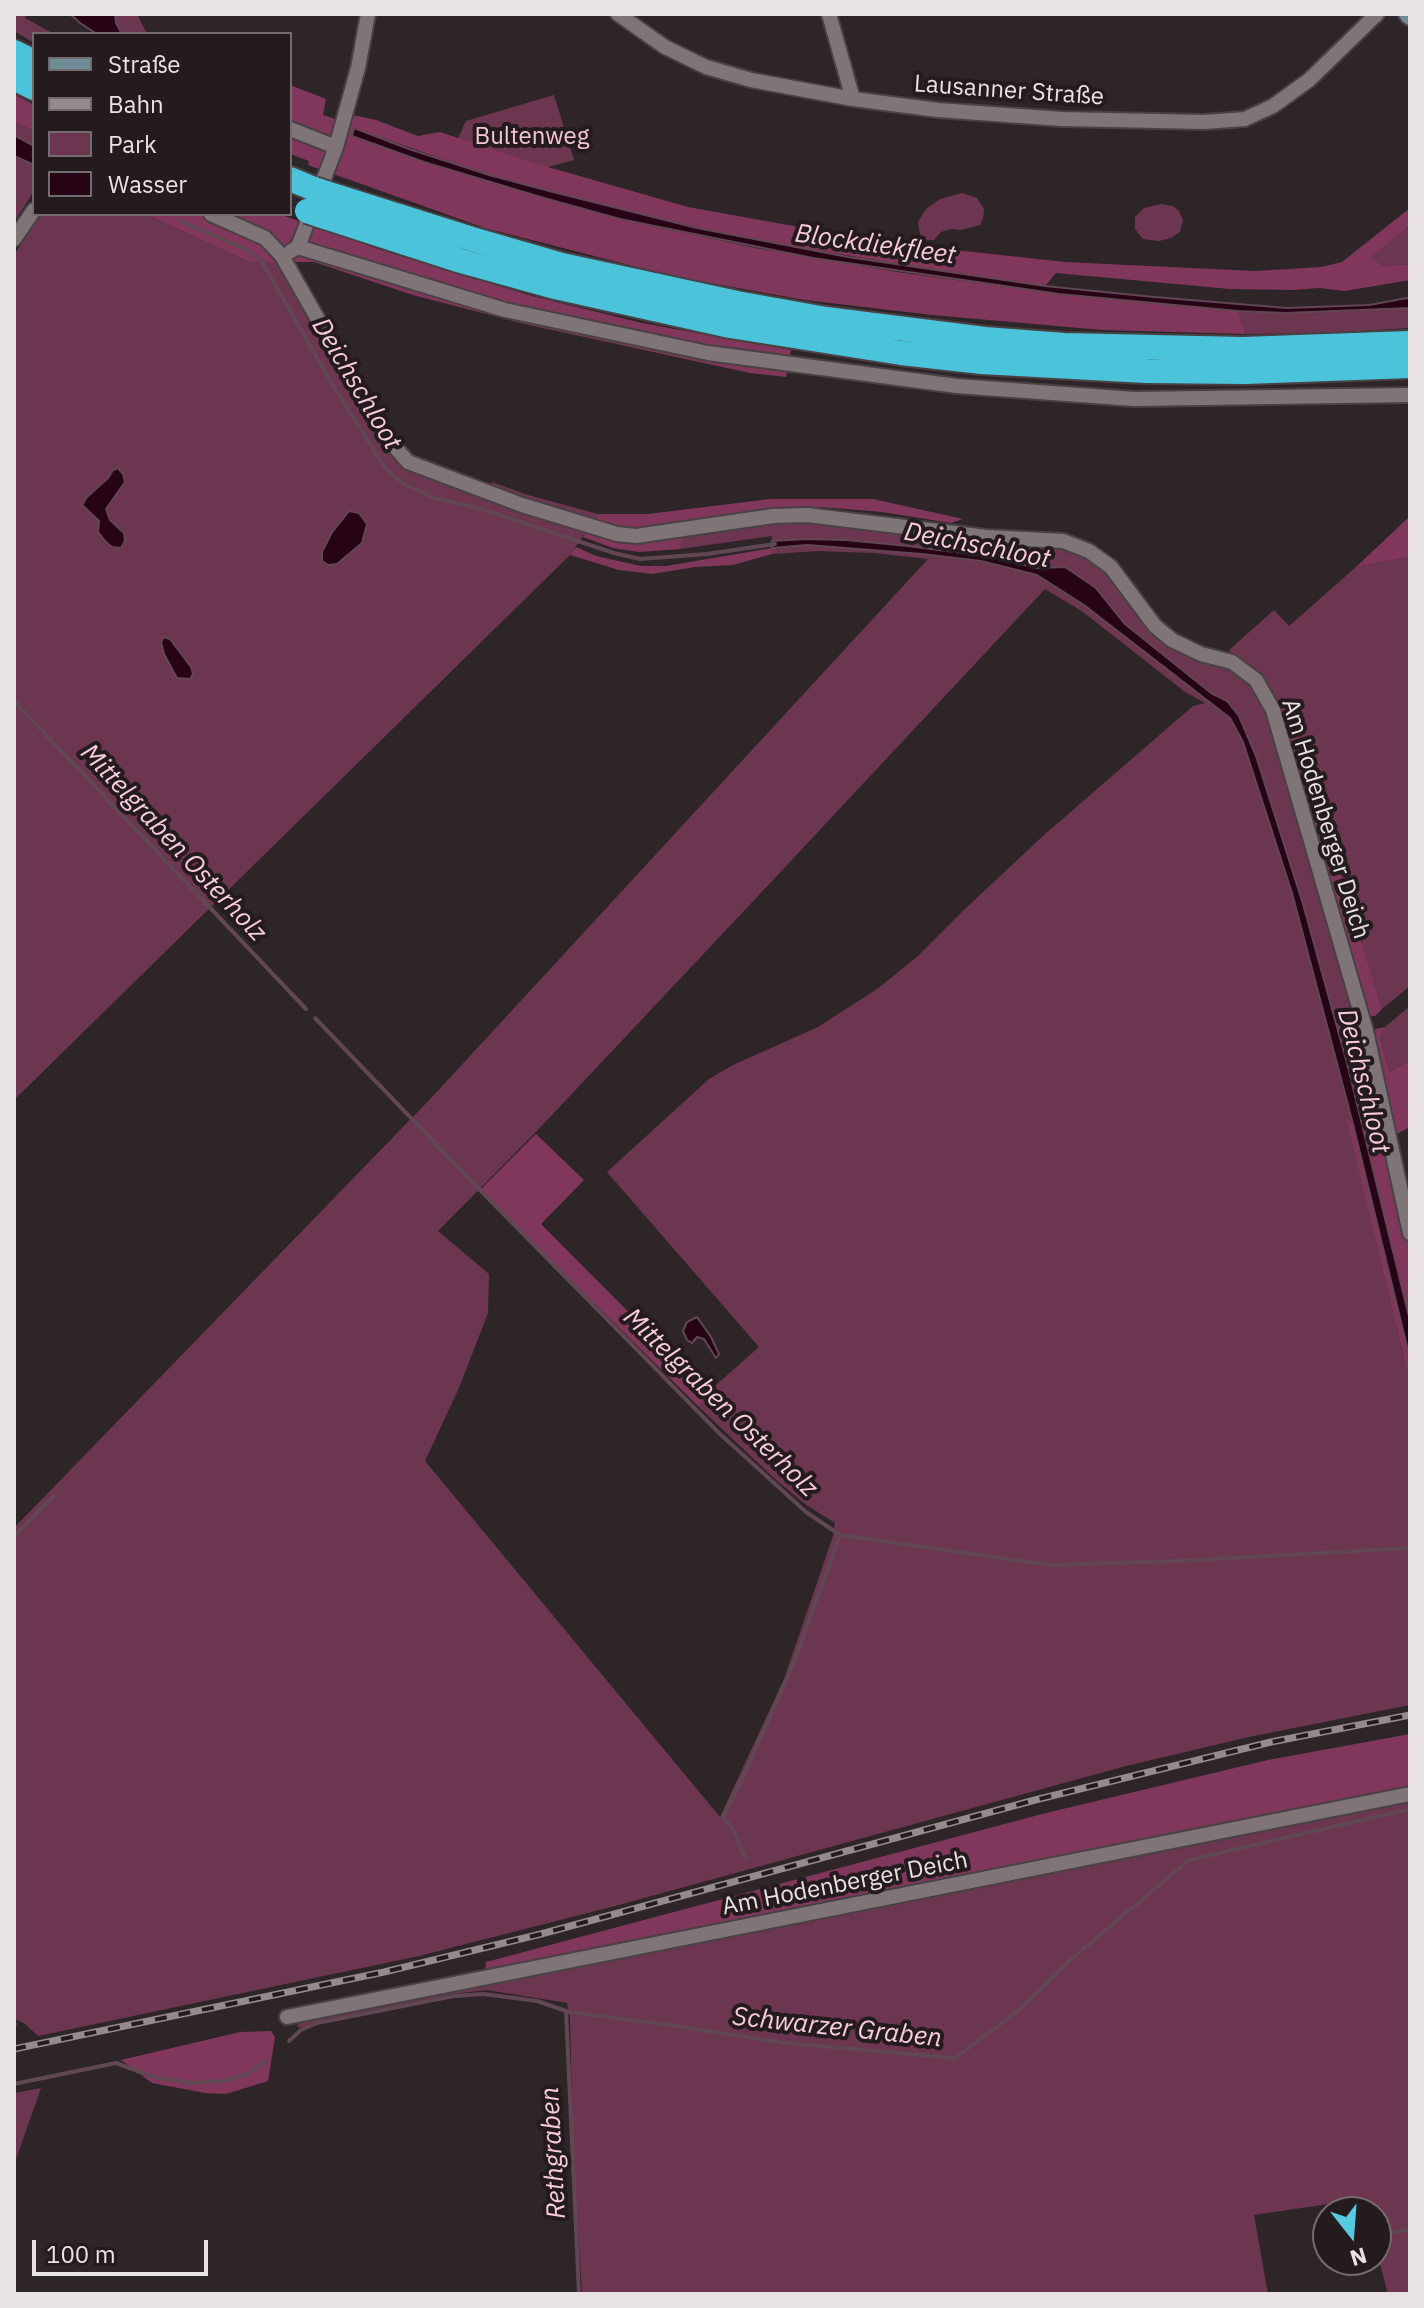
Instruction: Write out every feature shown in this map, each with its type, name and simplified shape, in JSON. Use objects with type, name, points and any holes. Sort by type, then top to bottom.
[{"type":"highway","points":[[14,52],[32,61]]},
{"type":"highway","points":[[14,78],[32,87]]},
{"type":"highway","points":[[292,181],[311,202],[461,261],[551,286],[730,326],[859,347],[982,362],[1146,371],[1245,372],[1410,366]]},
{"type":"highway","points":[[311,202],[562,265],[826,319],[985,339],[1064,345],[1243,349],[1410,343]]},
{"type":"street","points":[[216,216],[265,238],[282,256],[298,247],[336,147],[358,68],[368,14]]},
{"type":"street","name":"Lausanner Straße","points":[[618,14],[665,47],[706,67],[751,80],[853,99],[938,110],[1062,119],[1231,121],[1245,119],[1273,106],[1297,89],[1377,14]]},
{"type":"street","points":[[829,14],[853,99]]},
{"type":"street","points":[[292,130],[336,147]]},
{"type":"street","points":[[14,239],[32,213]]},
{"type":"street","points":[[298,247],[505,310],[708,353],[957,386],[1134,399],[1410,395]]},
{"type":"street","name":"Am Hodenberger Deich","points":[[282,256],[382,432],[408,462],[522,505],[617,534],[636,536],[773,516],[807,515],[987,537],[1063,541],[1089,551],[1111,567],[1155,626],[1172,640],[1201,654],[1232,662],[1256,680],[1277,724],[1366,1031],[1410,1233]]},
{"type":"street","name":"Am Hodenberger Deich","points":[[287,2017],[1410,1794]]},
{"type":"green space","points":[[14,14],[26,14],[25,18],[50,32],[32,32],[32,42],[14,31]]},
{"type":"green space","points":[[115,14],[137,14],[146,32],[121,32]]},
{"type":"green space","name":"Bultenweg","points":[[554,95],[574,160],[533,171],[453,149],[466,121]]},
{"type":"green space","points":[[14,122],[32,130],[32,194],[14,222]]},
{"type":"green space","points":[[962,193],[977,198],[984,209],[980,225],[951,229],[941,232],[934,240],[925,240],[920,234],[918,222],[926,209],[940,199]]},
{"type":"green space","points":[[1161,204],[1173,206],[1179,211],[1183,220],[1180,232],[1159,241],[1143,239],[1135,229],[1135,217],[1144,208]]},
{"type":"green space","points":[[40,216],[149,216],[249,262],[277,262],[405,467],[482,495],[492,482],[598,514],[570,555],[14,1100],[14,255]]},
{"type":"green space","points":[[1410,225],[1410,264],[1384,266],[1369,258]]},
{"type":"green space","points":[[1410,308],[1410,328],[1326,333],[1246,334],[1238,311],[1285,313]]},
{"type":"green space","points":[[787,521],[1052,544],[1097,561],[1141,616],[1244,677],[1257,690],[1267,709],[1359,1024],[1390,1161],[1365,1136],[1303,904],[1248,734],[1219,696],[1140,637],[1125,624],[1096,588],[1064,567],[1037,568],[993,557],[846,540],[772,541],[772,536],[680,549],[684,536]]},
{"type":"green space","points":[[807,545],[922,554],[981,561],[1037,575],[1084,605],[1230,718],[1243,742],[1292,893],[1353,1124],[1347,1119],[1410,1383],[1410,1705],[1249,1737],[1126,1766],[615,1906],[419,1956],[38,2036],[24,2023],[14,2019],[14,1528],[434,1095],[928,559],[817,551],[772,554],[772,548]],"holes":[[[1045,589],[1083,612],[1185,692],[1205,703],[1193,706],[1044,835],[918,956],[877,989],[818,1027],[709,1079],[607,1172],[759,1347],[708,1392],[699,1407],[775,1479],[805,1504],[835,1523],[784,1679],[720,1817],[425,1461],[459,1388],[488,1313],[489,1274],[438,1231],[535,1133]]]},
{"type":"green space","points":[[1410,557],[1410,986],[1382,1009],[1286,697],[1276,704],[1229,650],[1274,610],[1289,626],[1356,567]]},
{"type":"green space","points":[[1410,1006],[1410,1060],[1390,1072],[1380,1039],[1385,1027]]},
{"type":"green space","points":[[1410,1801],[1410,2294],[1388,2294],[1383,2276],[1392,2276],[1392,2196],[1312,2196],[1312,2206],[1254,2215],[1268,2294],[582,2294],[567,2003],[487,1990],[329,2019],[299,2028],[297,2025],[316,2016]]},
{"type":"green space","points":[[41,2088],[14,2165],[14,2093]]},
{"type":"shaded area","points":[[292,86],[326,99],[323,115],[350,124],[353,115],[418,136],[440,132],[534,163],[688,207],[882,242],[1065,262],[1255,271],[1321,267],[1342,262],[1410,208],[1410,225],[1370,258],[1384,266],[1410,264],[1410,280],[1345,291],[1319,288],[1230,289],[1056,273],[1045,286],[756,240],[621,210],[489,175],[354,128],[353,137],[424,162],[620,219],[755,248],[897,272],[1059,294],[1238,311],[1246,334],[1102,330],[932,315],[805,300],[676,277],[485,228],[308,165],[309,161],[292,155]]},
{"type":"shaded area","points":[[14,94],[32,104],[32,130],[14,122]]},
{"type":"shaded area","points":[[149,216],[285,216],[381,250],[532,296],[642,323],[791,350],[786,377],[750,373],[525,324],[413,295],[314,262],[249,262]]},
{"type":"shaded area","points":[[770,499],[873,499],[963,519],[951,523],[882,512],[820,507],[771,509],[653,529],[625,529],[593,522],[598,514],[648,514]]},
{"type":"shaded area","points":[[1410,516],[1410,557],[1356,567]]},
{"type":"shaded area","points":[[587,530],[630,542],[684,536],[680,549],[639,552],[613,548],[583,537]]},
{"type":"shaded area","points":[[576,547],[596,556],[641,566],[666,566],[772,548],[772,554],[733,565],[652,574],[619,570],[570,555]]},
{"type":"shaded area","points":[[1286,696],[1382,1009],[1375,1016],[1367,1016],[1276,704]]},
{"type":"shaded area","points":[[1385,1027],[1380,1039],[1390,1072],[1410,1060],[1410,1127],[1395,1135],[1372,1035],[1376,1029]]},
{"type":"shaded area","points":[[1346,1117],[1353,1124],[1410,1359],[1410,1383]]},
{"type":"shaded area","points":[[536,1134],[584,1180],[541,1224],[708,1392],[699,1407],[480,1190]]},
{"type":"shaded area","points":[[1365,1136],[1390,1161],[1410,1250],[1410,1321]]},
{"type":"shaded area","points":[[1410,1734],[1410,1790],[485,1970],[486,1962],[1046,1813],[1268,1760]]},
{"type":"shaded area","points":[[271,2031],[275,2037],[268,2081],[226,2094],[152,2083],[121,2060],[240,2032]]},
{"type":"water","points":[[70,14],[115,14],[121,32],[94,32]]},
{"type":"water","points":[[354,128],[489,175],[553,192],[697,228],[848,257],[1045,286],[1154,297],[1287,308],[1369,305],[1407,298],[1410,299],[1410,308],[1285,313],[1238,311],[1059,294],[813,258],[620,219],[544,198],[424,162],[352,136]]},
{"type":"water","points":[[14,135],[32,145],[32,164],[14,156]]},
{"type":"water","points":[[118,468],[125,482],[106,509],[110,520],[124,533],[125,541],[121,548],[112,547],[105,541],[98,532],[99,521],[82,505]]},
{"type":"water","points":[[349,511],[359,513],[367,524],[362,543],[337,564],[328,565],[322,561],[322,552],[332,532]]},
{"type":"water","points":[[806,539],[908,546],[993,557],[1037,568],[1065,567],[1096,588],[1125,624],[1211,693],[1227,701],[1239,716],[1256,756],[1303,904],[1347,1063],[1410,1321],[1410,1359],[1353,1124],[1292,893],[1243,742],[1230,718],[1084,605],[1037,575],[981,561],[922,554],[807,545],[772,548],[772,541]]},
{"type":"water","points":[[164,637],[170,639],[191,667],[193,674],[190,679],[177,678],[164,654],[161,642]]},
{"type":"water","points":[[697,1317],[719,1354],[716,1358],[704,1339],[697,1337],[692,1343],[687,1340],[683,1331],[687,1322]]},
{"type":"waterway","name":"Deichschloot","points":[[179,220],[249,251],[261,260],[335,389],[386,469],[404,484],[434,498],[478,508],[640,559],[707,554],[775,544]]},
{"type":"waterway","name":"Mittelgraben Osterholz","points":[[14,701],[306,1009]]},
{"type":"waterway","name":"Mittelgraben Osterholz","points":[[315,1018],[719,1433],[806,1512],[840,1535],[1050,1565],[1410,1548]]},
{"type":"waterway","points":[[14,1537],[54,1496]]},
{"type":"waterway","points":[[746,1860],[734,1831],[723,1817],[794,1662],[840,1535]]},
{"type":"waterway","name":"Schwarzer Graben","points":[[289,2041],[301,2030],[317,2023],[454,1996],[484,1994],[537,2001],[569,2012],[785,2043],[955,2058],[1014,2014],[1075,1956],[1189,1860],[1410,1809]]},
{"type":"waterway","name":"Rethgraben","points":[[566,2011],[579,2294]]},
{"type":"waterway","name":"Schwarzer Graben","points":[[14,2084],[116,2063],[154,2077],[191,2083],[224,2081],[247,2074],[266,2061]]},
{"type":"waterway","points":[[1392,2233],[1410,2229]]},
{"type":"railway","points":[[14,2049],[384,1972],[541,1934],[1035,1800],[1271,1742],[1410,1715]]},
{"type":"water label","name":"Blockdiekfleet","points":[[875,245]]}]
